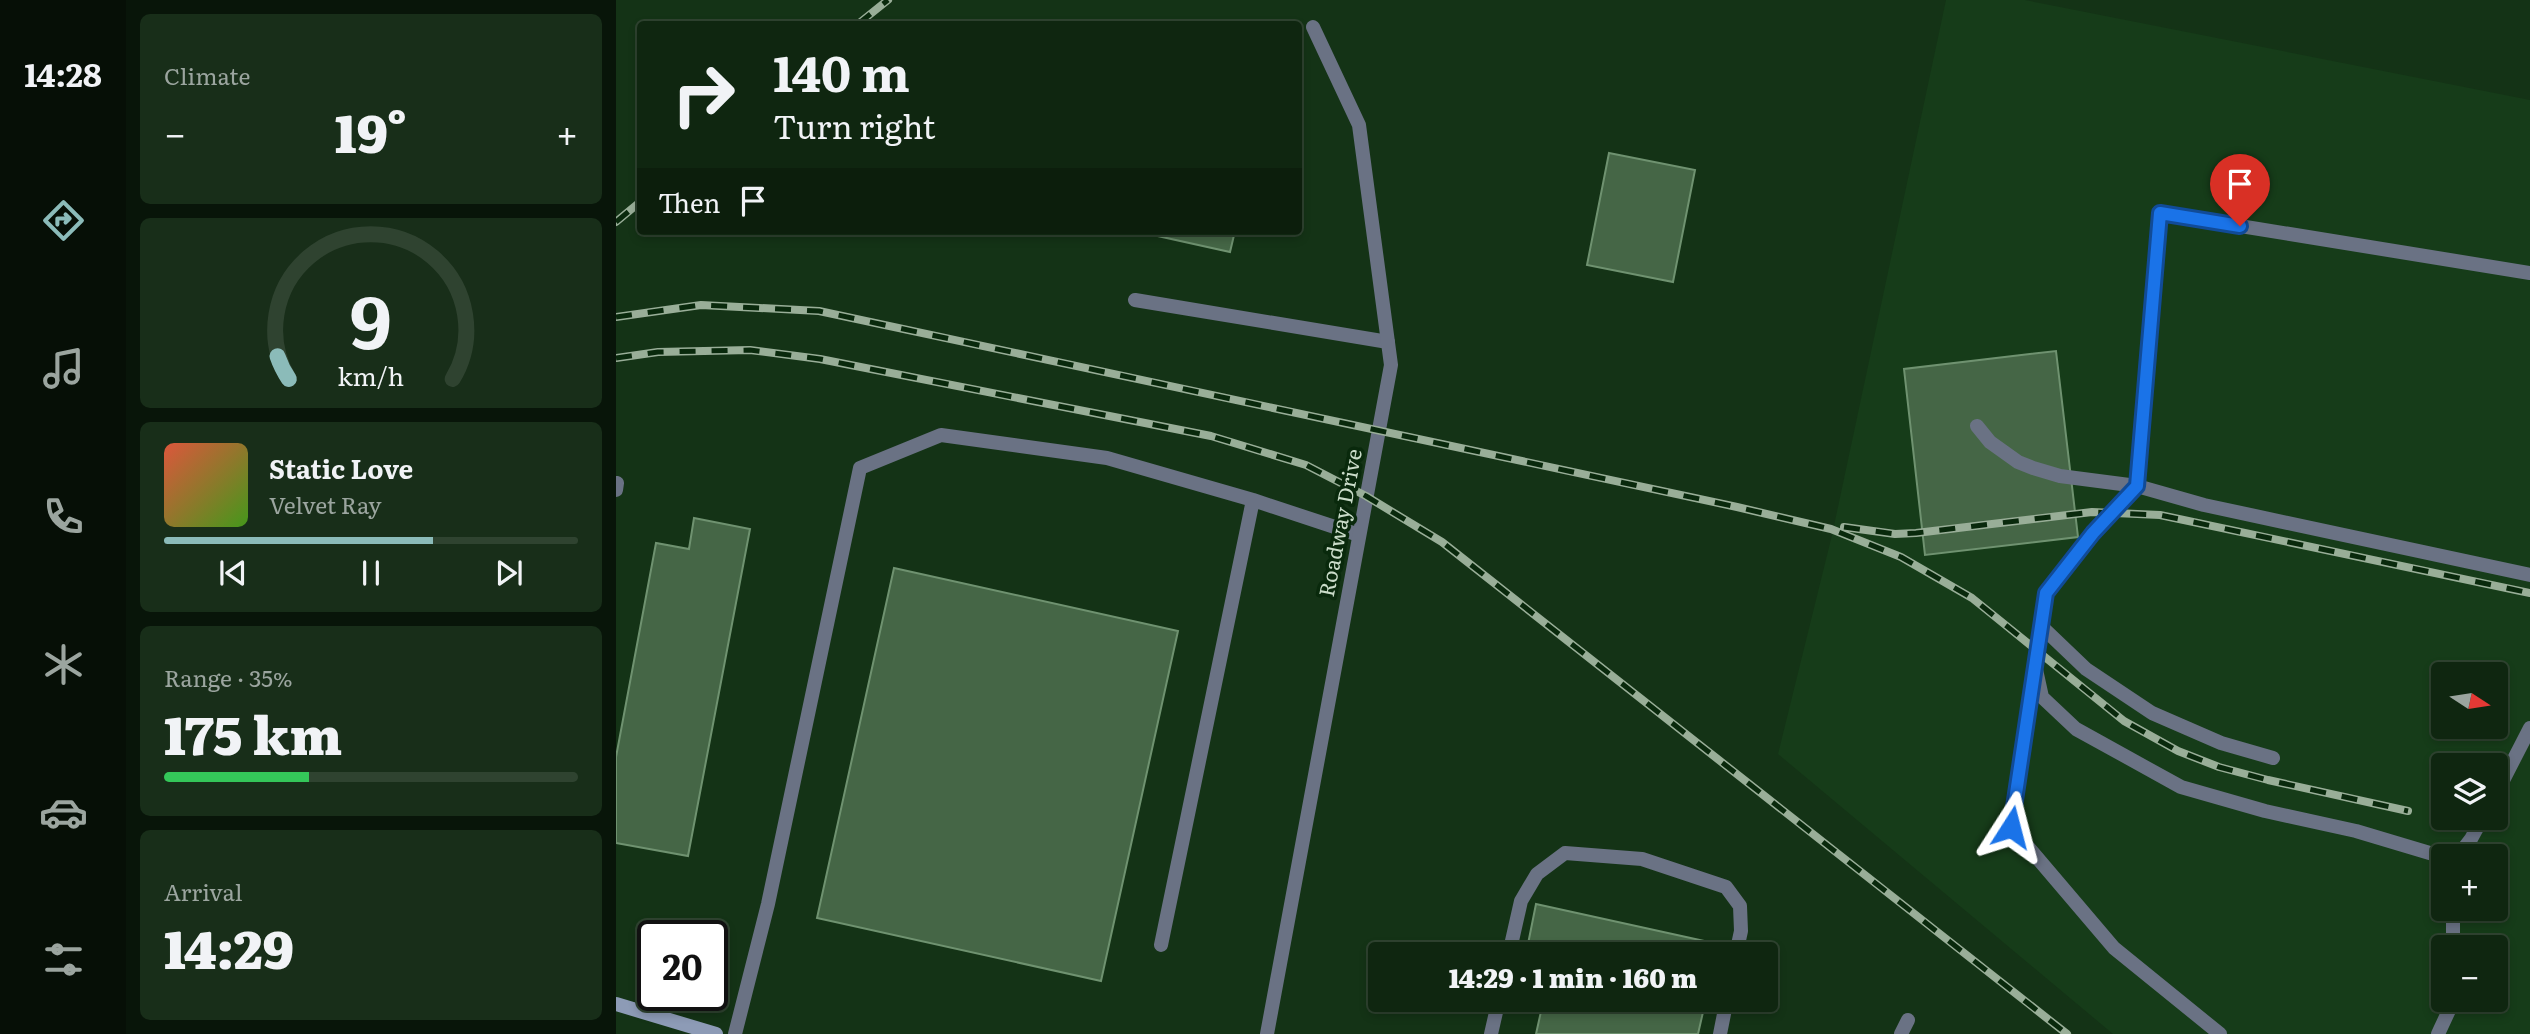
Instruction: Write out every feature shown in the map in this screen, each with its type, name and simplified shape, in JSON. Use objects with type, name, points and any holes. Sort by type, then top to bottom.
[{"type":"street","name":"Roadway Drive","points":[[1267,1034],[1391,365],[1359,125],[1312,27]]},
{"type":"street","points":[[2220,1034],[2114,948],[2011,827],[2046,593],[2093,533],[2137,486],[2160,213],[2530,274]]},
{"type":"street","points":[[1135,300],[1388,342]]},
{"type":"street","points":[[1977,426],[1990,442],[2018,462],[2060,476],[2137,486],[2204,505],[2530,575]]},
{"type":"street","points":[[735,1034],[768,904],[860,467],[941,435],[1107,458],[1252,499],[1359,535]]},
{"type":"street","points":[[1161,945],[1252,499]]},
{"type":"street","points":[[2041,626],[2086,669],[2152,713],[2221,743],[2273,758]]},
{"type":"street","points":[[2035,665],[2042,697],[2076,729],[2181,788],[2265,811],[2356,831],[2431,853]]},
{"type":"street","points":[[2508,771],[2530,729]]},
{"type":"street","points":[[1512,942],[1521,901],[1537,874],[1565,853],[1642,859],[1726,887],[1741,905],[1739,942]]},
{"type":"street","points":[[616,1004],[716,1034]]},
{"type":"street","points":[[1491,1034],[1496,1012]]},
{"type":"street","points":[[1720,1034],[1724,1012]]},
{"type":"street","points":[[2438,1034],[2448,1012]]},
{"type":"street","points":[[1901,1034],[1908,1020]]},
{"type":"shaded area","points":[[1946,0],[2025,0],[2530,100],[2530,1034],[2113,1034],[1778,754],[1832,535]]},
{"type":"building","points":[[1609,153],[1695,170],[1673,282],[1587,265]]},
{"type":"building","points":[[1153,235],[1234,235],[1230,252]]},
{"type":"building","points":[[2056,351],[2078,537],[1925,555],[1904,369]]},
{"type":"building","points":[[694,518],[750,529],[688,856],[616,843],[616,757],[656,543],[689,549]]},
{"type":"building","points":[[894,568],[1178,631],[1101,981],[817,918]]},
{"type":"building","points":[[1536,904],[1709,942],[1528,942]]},
{"type":"building","points":[[1541,1012],[1703,1012],[1698,1034],[1536,1034]]},
{"type":"railway","points":[[862,21],[888,0]]},
{"type":"railway","points":[[616,222],[637,204]]},
{"type":"railway","points":[[616,317],[701,305],[819,311],[1831,529],[1901,557],[1972,598],[2124,721],[2178,751],[2219,767],[2268,780],[2408,811]]},
{"type":"railway","points":[[616,358],[658,352],[750,350],[820,359],[1211,436],[1306,465],[1366,496],[1442,542],[2067,1034]]},
{"type":"railway","points":[[1844,527],[1895,534],[2092,512],[2160,515],[2530,593]]},
{"type":"route","points":[[2011,827],[2046,593],[2093,533],[2137,486],[2160,213],[2240,226]]}]
